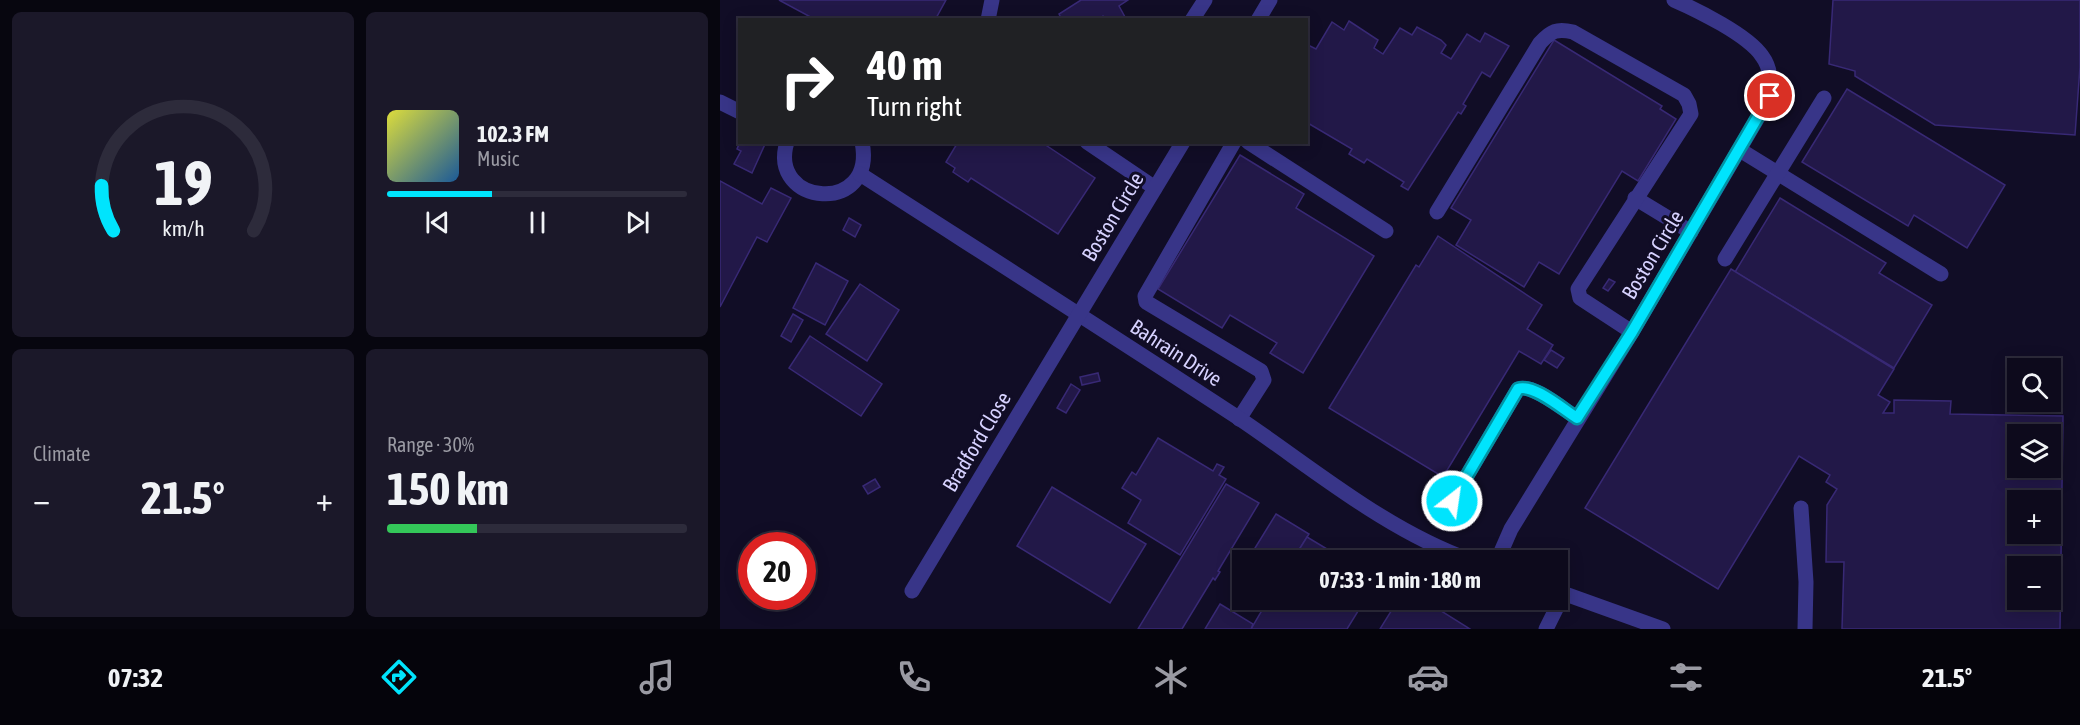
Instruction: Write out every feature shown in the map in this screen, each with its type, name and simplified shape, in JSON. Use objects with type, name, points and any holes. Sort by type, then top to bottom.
[{"type":"lane","points":[[988,18],[993,0]]},
{"type":"lane","points":[[1193,18],[1205,0]]},
{"type":"lane","points":[[1259,18],[1270,0]]},
{"type":"lane","name":"Boston Circle","points":[[1502,550],[1511,529],[1577,418],[1632,332],[1770,96],[1771,79],[1767,64],[1761,54],[1750,44],[1698,11],[1674,0]]},
{"type":"lane","points":[[1437,213],[1540,43],[1549,32],[1559,28],[1573,32],[1684,95],[1691,114],[1578,289],[1580,298],[1632,332]]},
{"type":"lane","points":[[1725,259],[1824,98]]},
{"type":"lane","points":[[720,102],[738,111]]},
{"type":"lane","points":[[786,144],[784,151],[786,167],[793,181],[806,191],[820,195],[836,194],[850,186],[860,174],[865,157],[862,144]]},
{"type":"lane","name":"Boston Circle","points":[[1079,314],[1182,144]]},
{"type":"lane","points":[[1233,144],[1145,296],[1146,302],[1261,371],[1264,380],[1239,419]]},
{"type":"lane","points":[[1251,144],[1386,231]]},
{"type":"lane","points":[[1107,148],[1155,189]]},
{"type":"lane","points":[[1740,150],[1941,274]]},
{"type":"lane","name":"Bahrain Drive","points":[[860,174],[1239,419],[1372,511],[1446,550]]},
{"type":"lane","points":[[1635,198],[1691,232]]},
{"type":"lane","name":"Bradford Close","points":[[912,591],[1079,314]]},
{"type":"lane","points":[[1452,501],[1518,389],[1522,387],[1535,390],[1577,418]]},
{"type":"lane","points":[[1801,508],[1806,582],[1805,629]]},
{"type":"lane","points":[[1568,595],[1663,629]]},
{"type":"lane","points":[[1545,629],[1553,610]]},
{"type":"building","points":[[779,0],[946,0],[936,18],[812,18]]},
{"type":"building","points":[[1081,0],[1128,0],[1119,6],[1124,18],[1104,18],[1103,16],[1100,18],[1061,18],[1059,14]]},
{"type":"building","points":[[1833,0],[2080,0],[2080,67],[2075,135],[1935,125],[1855,76],[1855,71],[1829,64]]},
{"type":"building","points":[[1349,21],[1378,40],[1374,48],[1383,54],[1400,28],[1412,35],[1417,27],[1441,40],[1446,45],[1441,53],[1451,59],[1467,34],[1480,42],[1485,33],[1509,46],[1490,77],[1482,72],[1463,104],[1466,106],[1461,114],[1458,112],[1408,190],[1401,186],[1404,182],[1367,159],[1364,163],[1349,154],[1352,149],[1308,123],[1308,45],[1316,49],[1332,22],[1344,30]]},
{"type":"building","points":[[1554,40],[1662,106],[1660,109],[1676,119],[1638,181],[1622,171],[1559,274],[1539,262],[1524,287],[1456,245],[1471,220],[1451,208]]},
{"type":"building","points":[[1847,89],[2005,185],[1967,248],[1914,215],[1908,226],[1802,162]]},
{"type":"building","points":[[739,144],[765,144],[752,173],[734,164],[741,151],[737,149]]},
{"type":"building","points":[[957,144],[1044,144],[1095,178],[1058,234],[971,178],[968,182],[953,172],[955,168],[946,162]]},
{"type":"building","points":[[1240,155],[1304,194],[1296,208],[1374,256],[1303,373],[1270,353],[1277,343],[1230,315],[1222,328],[1158,289]]},
{"type":"building","points":[[720,181],[762,204],[771,188],[791,198],[767,242],[757,237],[720,307]]},
{"type":"building","points":[[1780,198],[1886,263],[1879,273],[1932,305],[1894,368],[1735,272]]},
{"type":"building","points":[[849,218],[861,225],[855,237],[843,230]]},
{"type":"building","points":[[1438,236],[1542,305],[1527,329],[1553,345],[1541,364],[1519,351],[1443,477],[1329,408],[1416,265],[1419,267]]},
{"type":"building","points":[[816,263],[848,281],[825,325],[793,308]]},
{"type":"building","points":[[1731,269],[1894,369],[1878,395],[1890,402],[1883,413],[1894,413],[1894,400],[1951,401],[1950,414],[2063,416],[2061,558],[2061,556],[2007,556],[2007,610],[2060,610],[2060,629],[1842,629],[1844,562],[1826,562],[1827,505],[1837,489],[1826,482],[1830,475],[1799,456],[1718,589],[1585,508]]},
{"type":"building","points":[[1609,279],[1615,282],[1608,291],[1603,288]]},
{"type":"building","points":[[860,284],[899,310],[867,361],[826,334]]},
{"type":"building","points":[[793,314],[803,320],[791,342],[781,336]]},
{"type":"building","points":[[810,336],[882,384],[861,416],[789,368]]},
{"type":"building","points":[[1551,350],[1564,358],[1557,368],[1544,360]]},
{"type":"building","points":[[1098,373],[1100,381],[1082,385],[1080,377]]},
{"type":"building","points":[[1071,384],[1080,390],[1066,413],[1057,408]]},
{"type":"building","points":[[1158,438],[1213,471],[1217,464],[1224,467],[1219,475],[1226,479],[1180,555],[1128,523],[1141,500],[1122,488],[1132,472],[1136,475]]},
{"type":"building","points":[[875,479],[880,487],[868,494],[863,486]]},
{"type":"building","points":[[1226,484],[1259,503],[1218,571],[1220,572],[1215,580],[1213,578],[1182,629],[1138,629]]},
{"type":"building","points":[[1052,487],[1146,544],[1110,603],[1017,546]]},
{"type":"building","points":[[1276,514],[1309,534],[1299,550],[1254,550]]},
{"type":"building","points":[[1307,537],[1329,550],[1299,550]]},
{"type":"building","points":[[1220,604],[1253,624],[1251,629],[1205,629]]},
{"type":"building","points":[[1262,610],[1359,610],[1347,629],[1251,629]]},
{"type":"building","points":[[1392,610],[1440,610],[1470,629],[1380,629]]},
{"type":"route","points":[[1452,501],[1518,389],[1522,387],[1535,390],[1577,418],[1632,332],[1770,96]]}]
